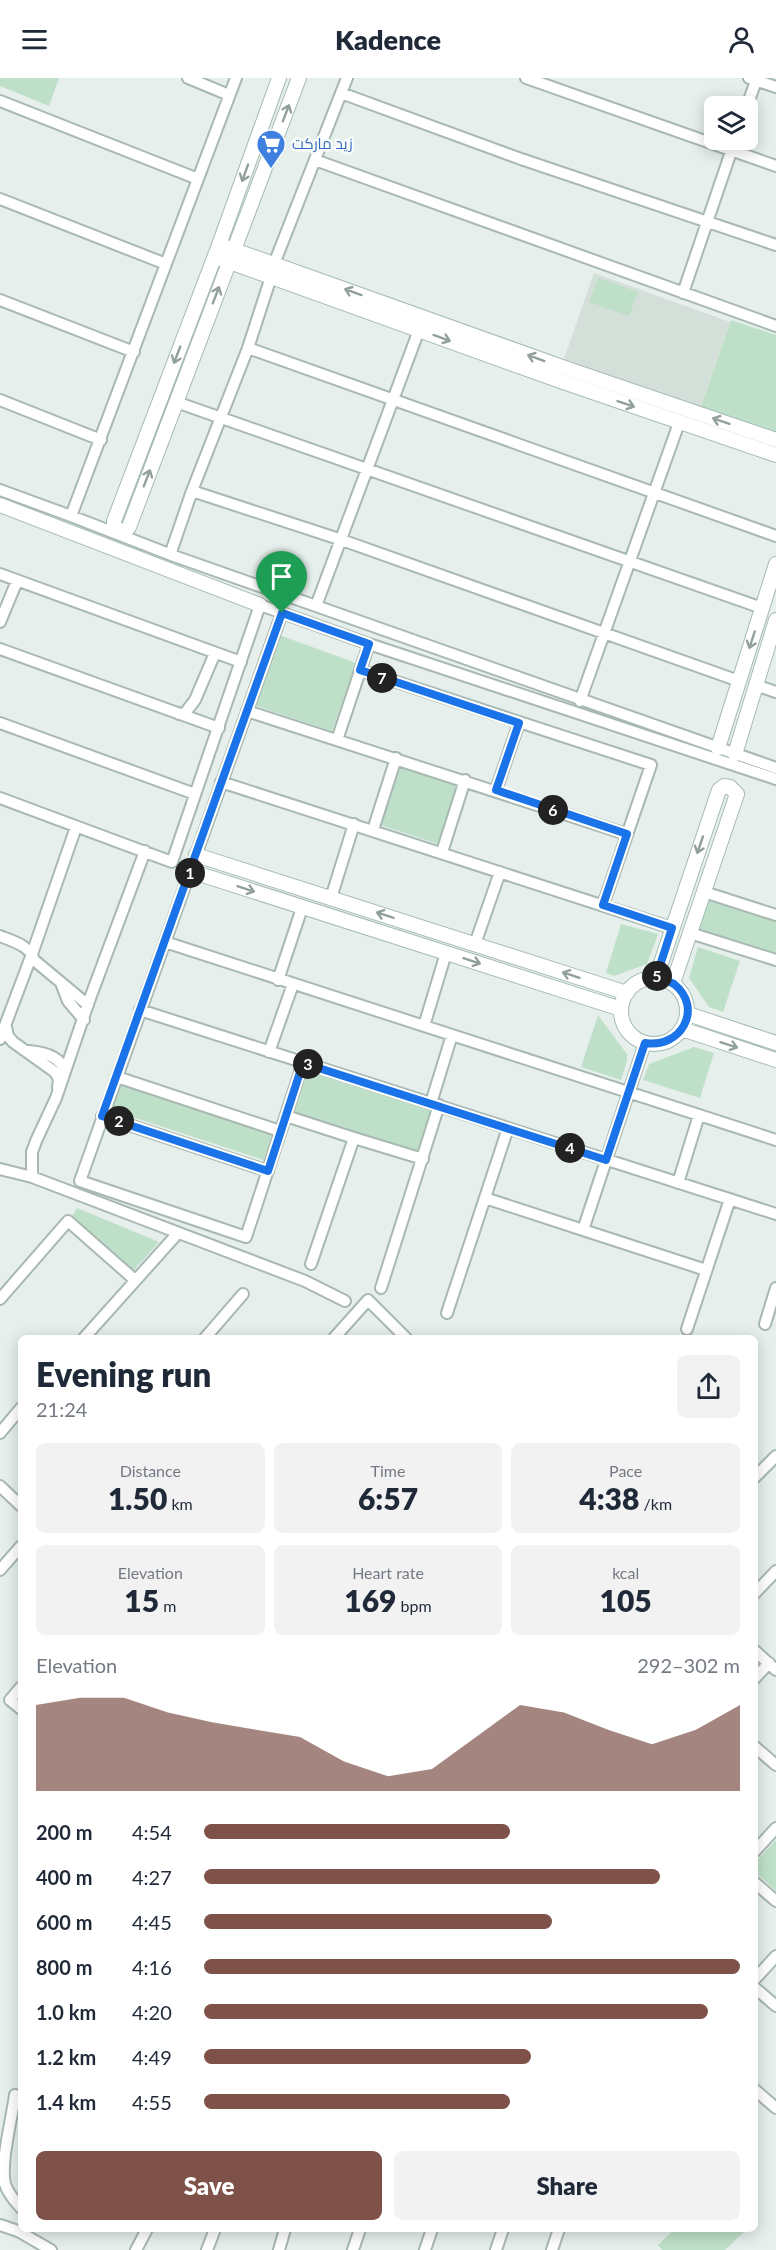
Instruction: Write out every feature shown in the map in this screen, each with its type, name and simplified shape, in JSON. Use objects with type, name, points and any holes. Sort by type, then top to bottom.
[{"type":"street","points":[[188,78],[229,95]]},
{"type":"street","points":[[70,516],[101,440],[236,78]]},
{"type":"street","points":[[279,78],[217,251],[114,521],[114,526],[120,531],[125,532],[129,527],[299,78]]},
{"type":"street","points":[[174,556],[171,552],[192,491],[248,348],[272,270],[347,78]]},
{"type":"street","points":[[526,78],[776,166]]},
{"type":"street","points":[[750,96],[754,79],[776,87]]},
{"type":"street","points":[[341,93],[520,159],[776,245]]},
{"type":"street","points":[[0,101],[198,179]]},
{"type":"street","points":[[683,292],[731,151]]},
{"type":"street","points":[[315,160],[776,326]]},
{"type":"street","points":[[0,199],[166,264]]},
{"type":"street","points":[[217,251],[566,376],[679,423],[776,455]]},
{"type":"street","points":[[272,270],[419,330],[776,440]]},
{"type":"street","points":[[0,300],[134,352]]},
{"type":"street","points":[[316,606],[339,539],[419,330]]},
{"type":"street","points":[[248,348],[776,536]]},
{"type":"street","points":[[0,400],[101,440]]},
{"type":"street","points":[[176,402],[762,608]]},
{"type":"street","points":[[580,700],[679,423]]},
{"type":"street","points":[[0,490],[174,556],[776,768]]},
{"type":"street","points":[[192,491],[339,539],[739,681]]},
{"type":"street","points":[[0,506],[369,644],[776,779]]},
{"type":"street","points":[[718,748],[775,572]]},
{"type":"street","points":[[0,574],[241,662]]},
{"type":"street","points":[[0,622],[17,581]]},
{"type":"street","points":[[0,798],[172,862],[260,605]]},
{"type":"street","points":[[282,613],[80,1181],[246,1237],[303,1063]]},
{"type":"street","points":[[735,753],[776,620]]},
{"type":"street","points":[[337,740],[369,644]]},
{"type":"street","points":[[0,649],[219,728]]},
{"type":"street","points":[[179,714],[185,713],[195,700],[215,653]]},
{"type":"street","points":[[360,670],[651,765],[603,905]]},
{"type":"street","points":[[755,685],[776,692]]},
{"type":"street","points":[[247,711],[627,834]]},
{"type":"street","points":[[0,723],[195,794]]},
{"type":"street","points":[[496,790],[519,723]]},
{"type":"street","points":[[373,830],[396,758]]},
{"type":"street","points":[[442,852],[465,780]]},
{"type":"street","points":[[221,782],[672,928]]},
{"type":"street","points":[[656,978],[719,790],[726,786],[732,788],[737,794],[673,983]]},
{"type":"street","points":[[331,898],[354,824]]},
{"type":"street","points":[[0,1039],[76,827]]},
{"type":"street","points":[[32,1177],[32,1152],[58,1092],[145,851]]},
{"type":"street","points":[[196,855],[627,993]]},
{"type":"street","points":[[190,871],[621,1009]]},
{"type":"street","points":[[475,944],[500,872]]},
{"type":"street","points":[[704,892],[776,915]]},
{"type":"street","points":[[278,980],[302,908]]},
{"type":"street","points":[[690,933],[776,960]]},
{"type":"street","points":[[0,936],[21,945],[32,954],[34,960],[88,1005]]},
{"type":"street","points":[[165,942],[776,1140]]},
{"type":"street","points":[[424,1026],[446,953]]},
{"type":"street","points":[[656,978],[673,983],[685,999],[687,1014],[682,1029],[670,1041],[653,1044],[645,1043],[630,1034],[621,1009],[627,993],[644,980],[656,978]]},
{"type":"street","points":[[59,980],[68,1001],[84,1020]]},
{"type":"street","points":[[269,1052],[293,984]]},
{"type":"street","points":[[140,1010],[776,1214]]},
{"type":"street","points":[[687,1014],[776,1043]]},
{"type":"street","points":[[6,1027],[8,1036],[13,1042],[55,1072],[59,1078],[58,1092]]},
{"type":"street","points":[[682,1029],[776,1060]]},
{"type":"street","points":[[381,1288],[423,1159],[452,1035]]},
{"type":"street","points":[[583,1230],[645,1043]]},
{"type":"street","points":[[28,1051],[50,1055],[63,1064],[65,1071]]},
{"type":"street","points":[[117,1077],[280,1131]]},
{"type":"street","points":[[678,1184],[699,1115]]},
{"type":"street","points":[[102,1116],[268,1171]]},
{"type":"street","points":[[286,1116],[423,1159]]},
{"type":"street","points":[[447,1313],[508,1128]]},
{"type":"street","points":[[311,1264],[354,1138]]},
{"type":"street","points":[[0,1169],[32,1177],[305,1281],[345,1301]]},
{"type":"street","points":[[485,1198],[706,1270]]},
{"type":"street","points":[[687,1329],[730,1199]]},
{"type":"street","points":[[1,1298],[68,1221],[135,1280]]},
{"type":"street","points":[[87,1335],[178,1233]]},
{"type":"street","points":[[765,1324],[776,1288]]},
{"type":"street","points":[[208,1335],[243,1294]]},
{"type":"street","points":[[337,1335],[368,1300],[403,1335]]},
{"type":"street","points":[[0,1433],[18,1412]]},
{"type":"street","points":[[758,1474],[776,1456]]},
{"type":"street","points":[[0,1486],[18,1503]]},
{"type":"street","points":[[0,1570],[18,1549]]},
{"type":"street","points":[[758,1590],[776,1571]]},
{"type":"street","points":[[758,1654],[772,1666],[758,1675]]},
{"type":"street","points":[[18,1691],[10,1700],[18,1707]]},
{"type":"street","points":[[758,1749],[776,1765]]},
{"type":"street","points":[[758,1848],[776,1828]]},
{"type":"street","points":[[758,1885],[776,1901]]},
{"type":"street","points":[[758,1976],[776,1956]]},
{"type":"street","points":[[758,1990],[776,2006]]},
{"type":"street","points":[[758,2093],[776,2108]]},
{"type":"street","points":[[15,2095],[4,2166],[5,2184],[18,2204]]},
{"type":"street","points":[[0,2225],[18,2231]]},
{"type":"street","points":[[20,2232],[51,2250]]},
{"type":"street","points":[[36,2232],[39,2243]]},
{"type":"street","points":[[136,2250],[145,2232]]},
{"type":"street","points":[[207,2250],[214,2232]]},
{"type":"street","points":[[279,2250],[284,2232]]},
{"type":"street","points":[[353,2250],[359,2232]]},
{"type":"street","points":[[425,2250],[431,2232]]},
{"type":"street","points":[[496,2250],[502,2232]]},
{"type":"street","points":[[552,2250],[559,2232]]},
{"type":"shaded area","points":[[594,273],[730,322],[700,408],[564,359]]},
{"type":"green space","points":[[0,78],[59,78],[49,106],[0,86]]},
{"type":"green space","points":[[598,278],[638,292],[629,316],[589,302]]},
{"type":"green space","points":[[731,320],[776,335],[776,434],[700,409]]},
{"type":"green space","points":[[282,636],[356,663],[332,731],[256,706],[278,639]]},
{"type":"green space","points":[[399,766],[457,784],[438,844],[380,825]]},
{"type":"green space","points":[[708,899],[776,920],[776,955],[698,929]]},
{"type":"green space","points":[[621,924],[658,934],[647,964],[614,976],[606,973]]},
{"type":"green space","points":[[698,947],[740,961],[723,1012],[709,1007],[689,978]]},
{"type":"green space","points":[[598,1015],[627,1054],[621,1080],[581,1067]]},
{"type":"green space","points":[[694,1047],[714,1053],[700,1098],[643,1080],[649,1064]]},
{"type":"green space","points":[[308,1070],[432,1110],[419,1152],[294,1112]]},
{"type":"green space","points":[[120,1083],[273,1132],[264,1160],[111,1110]]},
{"type":"green space","points":[[77,1208],[159,1242],[133,1271],[71,1218]]},
{"type":"green space","points":[[776,1840],[776,1891],[758,1875],[758,1860]]},
{"type":"green space","points":[[672,2232],[744,2232],[725,2250],[662,2250],[658,2245]]},
{"type":"place","name":"زيد ماركت","points":[[271,170]]},
{"type":"route","points":[[282,613],[369,644],[360,670],[519,723],[496,790],[627,834],[603,905],[672,928],[656,978],[673,983],[681,992],[685,999],[687,1014],[682,1029],[670,1041],[645,1043],[606,1160],[303,1063],[268,1171],[102,1116],[282,613]]}]
